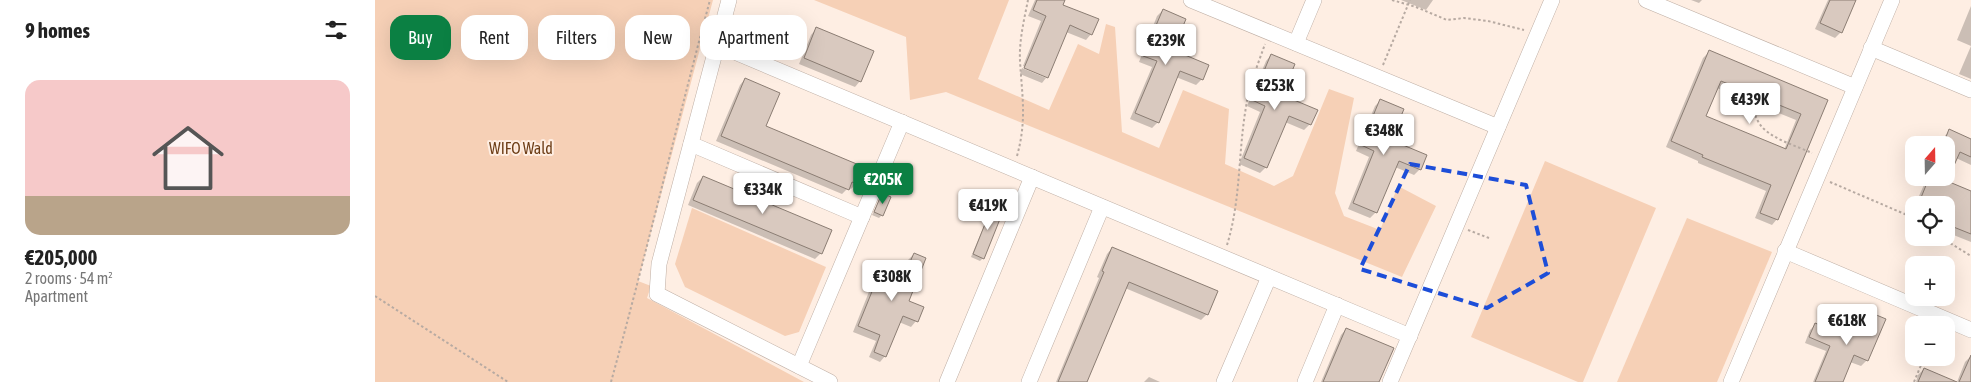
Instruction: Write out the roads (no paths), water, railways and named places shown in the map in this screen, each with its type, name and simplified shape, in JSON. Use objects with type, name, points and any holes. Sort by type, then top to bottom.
[{"type":"lane","points":[[725,15],[729,0]]},
{"type":"lane","points":[[1191,0],[1498,127]]},
{"type":"lane","points":[[1296,43],[1314,0]]},
{"type":"lane","points":[[1391,382],[1552,0]]},
{"type":"lane","points":[[1646,0],[1855,87]]},
{"type":"lane","points":[[1731,382],[1892,0]]},
{"type":"lane","points":[[1871,48],[1971,90]]},
{"type":"lane","points":[[714,60],[659,264],[657,294],[830,382]]},
{"type":"lane","points":[[754,60],[1410,336]]},
{"type":"lane","points":[[799,366],[902,122]]},
{"type":"lane","points":[[691,144],[862,217]]},
{"type":"lane","points":[[947,382],[1033,178]]},
{"type":"lane","points":[[1029,382],[1102,207]]},
{"type":"lane","points":[[1785,251],[1971,330]]},
{"type":"lane","points":[[1224,382],[1269,277]]},
{"type":"lane","points":[[1305,382],[1337,305]]},
{"type":"park label","name":"WIFO Wald","points":[[521,148]]}]
